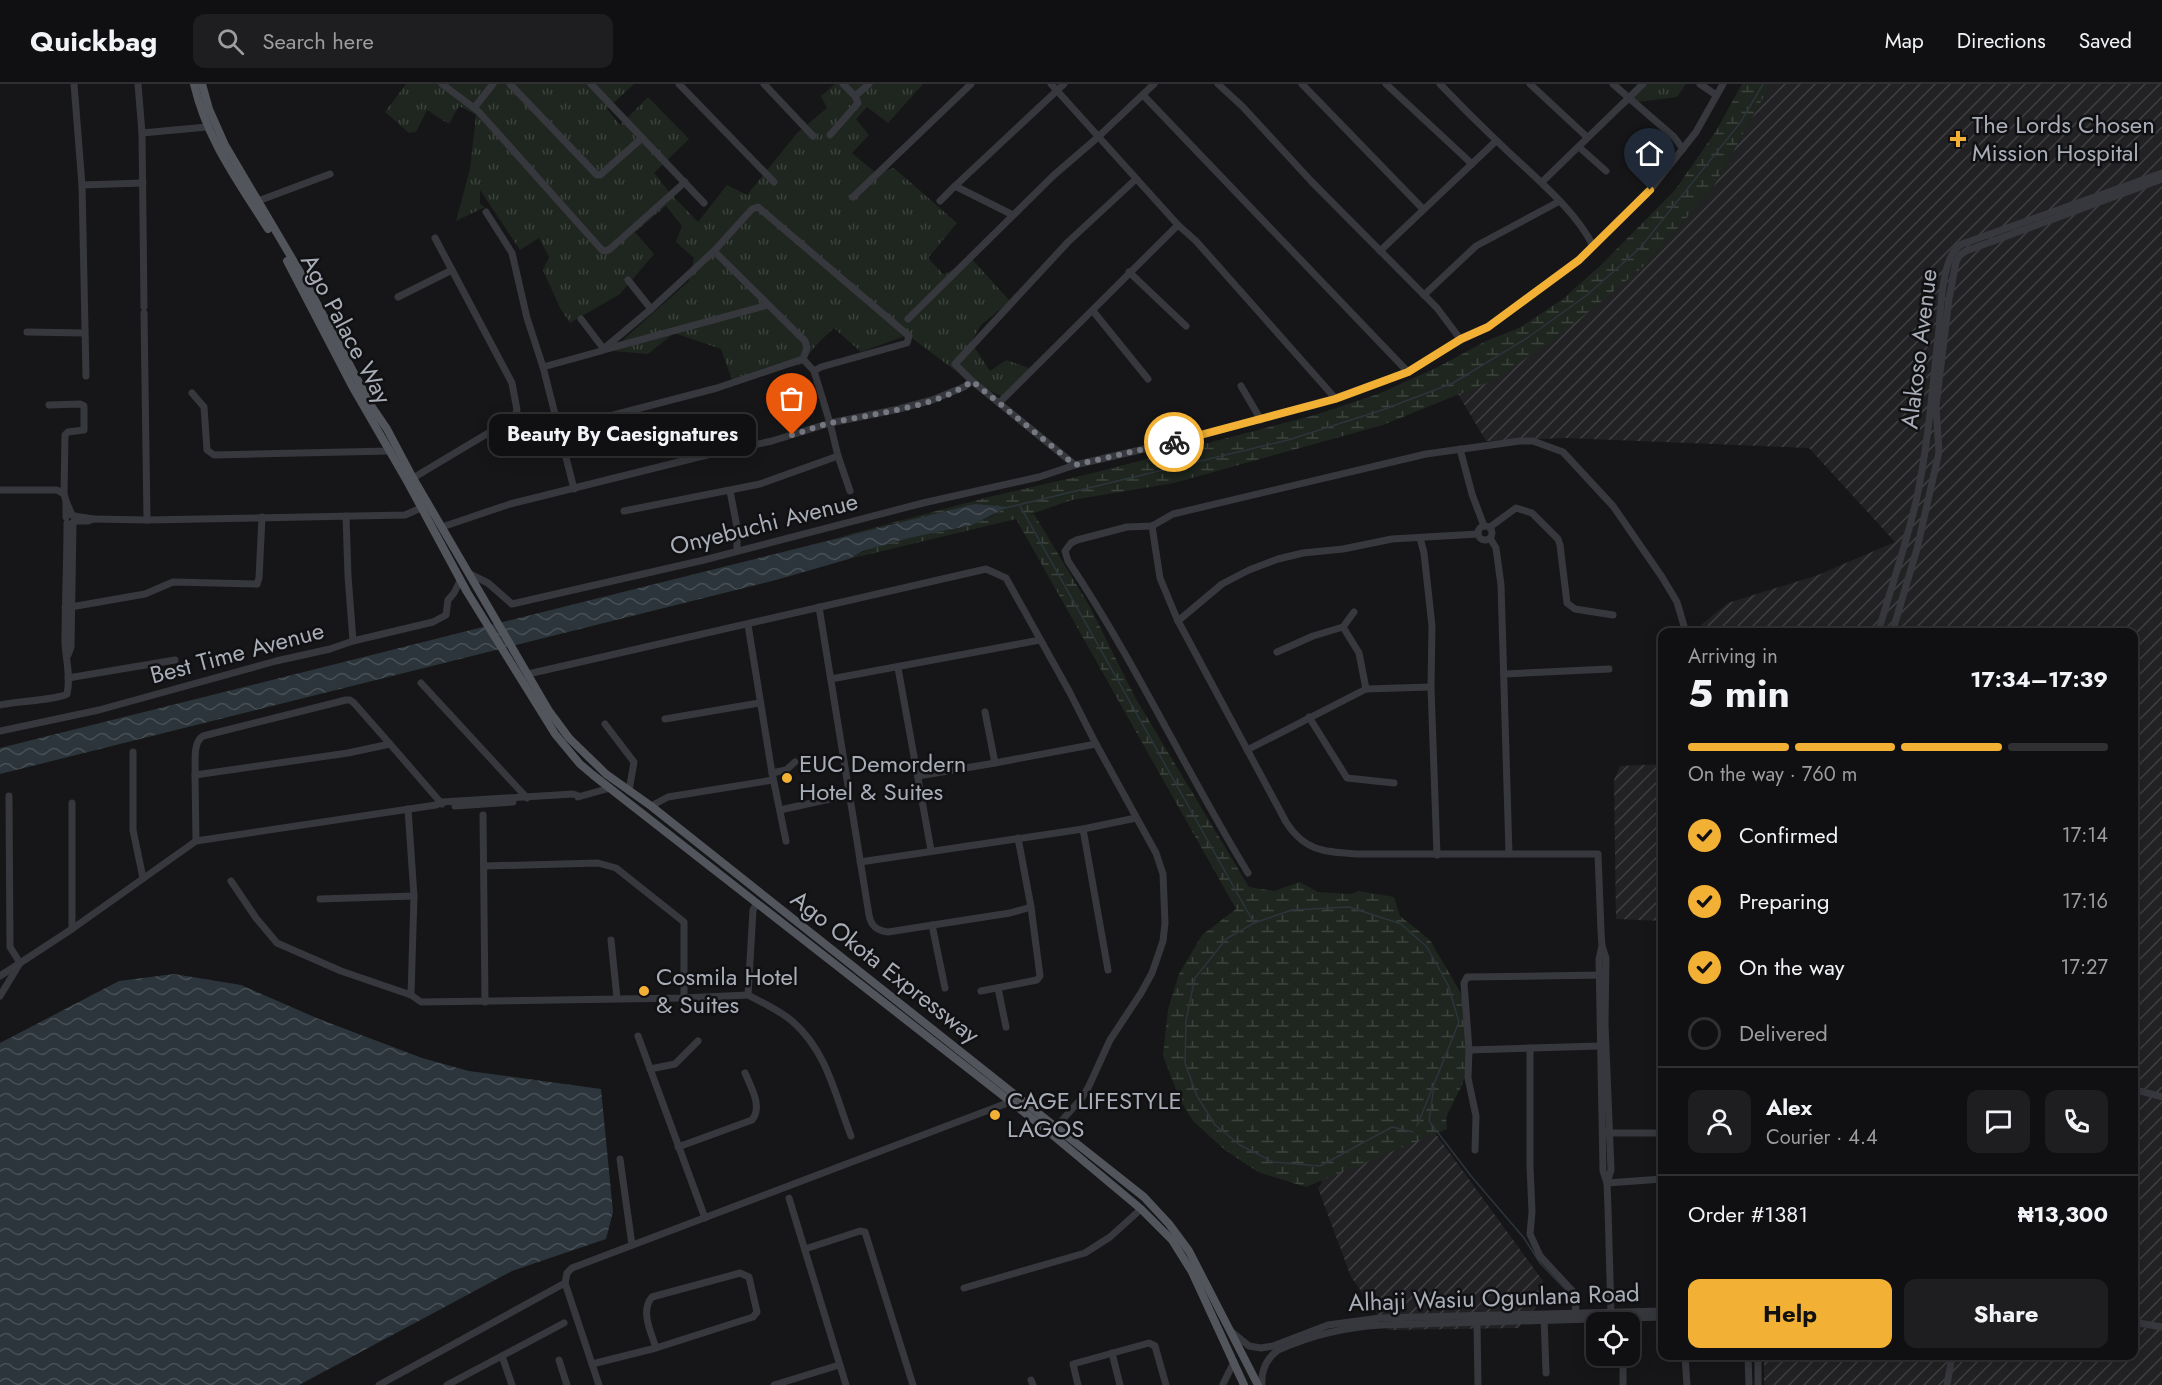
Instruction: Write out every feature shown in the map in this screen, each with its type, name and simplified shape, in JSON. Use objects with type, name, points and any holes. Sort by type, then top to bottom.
[{"type":"main road","name":"Ago Palace Way","points":[[194,84],[207,127],[217,149],[288,262],[352,386],[467,592]]},
{"type":"main road","name":"Ago Palace Way","points":[[202,84],[209,109],[225,145],[300,272],[361,388],[387,429],[477,587]]},
{"type":"main road","name":"Ago Okota Expressway","points":[[477,587],[528,674],[532,690],[566,748],[580,764],[1010,1102],[1142,1209],[1172,1240],[1192,1272],[1244,1385]]},
{"type":"main road","name":"Ago Okota Expressway","points":[[467,592],[511,663],[558,725],[606,774],[651,807],[1144,1197],[1169,1224],[1189,1251],[1260,1385]]},
{"type":"street","points":[[74,84],[82,185],[86,376]]},
{"type":"street","points":[[138,84],[142,133],[147,520]]},
{"type":"street","points":[[442,84],[474,108],[602,250],[609,249],[685,182]]},
{"type":"street","points":[[474,108],[493,84]]},
{"type":"street","points":[[510,84],[597,175],[600,175],[642,138]]},
{"type":"street","points":[[591,84],[704,203]]},
{"type":"street","points":[[679,84],[774,182]]},
{"type":"street","points":[[765,84],[813,136]]},
{"type":"street","points":[[830,135],[857,105],[855,96],[843,84]]},
{"type":"street","points":[[855,96],[869,84]]},
{"type":"street","points":[[853,197],[971,84]]},
{"type":"street","points":[[1051,84],[1178,225],[1196,241],[1335,399]]},
{"type":"street","points":[[940,201],[1064,84]]},
{"type":"street","points":[[908,319],[1054,175],[1098,138],[1154,84]]},
{"type":"street","points":[[1218,84],[1243,107],[1311,181],[1449,321],[1461,339]]},
{"type":"street","points":[[1302,84],[1423,209]]},
{"type":"street","points":[[1386,84],[1472,164]]},
{"type":"street","points":[[1440,84],[1496,141],[1542,182],[1574,218],[1593,246]]},
{"type":"street","points":[[1530,84],[1587,136]]},
{"type":"street","points":[[1613,84],[1656,120],[1683,149]]},
{"type":"street","points":[[1542,182],[1642,84]]},
{"type":"street","points":[[1700,84],[1716,95]]},
{"type":"street","name":"Onyebuchi Avenue","points":[[470,574],[488,583],[512,604],[737,551],[923,503],[1039,477],[1075,465],[1192,438],[1335,399],[1408,372],[1461,339],[1488,327],[1579,260],[1637,204],[1683,149],[1723,84]]},
{"type":"street","points":[[1143,95],[1408,372]]},
{"type":"street","points":[[142,133],[207,127]]},
{"type":"street","points":[[1380,251],[1496,141]]},
{"type":"street","points":[[1579,147],[1606,171]]},
{"type":"street","name":"Alakoso Avenue","points":[[1880,628],[1904,552],[1926,448],[1942,301],[1947,268],[1954,249],[1962,244],[2162,173]]},
{"type":"street","points":[[258,201],[330,174]]},
{"type":"street","points":[[1075,465],[970,383],[956,363],[1068,242],[1136,179]]},
{"type":"street","name":"Alakoso Avenue","points":[[1893,628],[1917,549],[1939,450],[1935,420],[1939,378],[1948,299],[1958,258],[1966,251],[2162,179]]},
{"type":"street","points":[[82,185],[143,183]]},
{"type":"street","points":[[954,186],[1013,215]]},
{"type":"street","points":[[1424,296],[1476,246],[1558,202]]},
{"type":"street","points":[[602,350],[651,309],[714,251],[752,209],[758,207],[909,336],[907,343],[821,367],[814,371]]},
{"type":"street","points":[[486,212],[511,249],[527,318],[543,367],[574,489]]},
{"type":"street","points":[[999,404],[1178,225]]},
{"type":"street","points":[[413,478],[490,432],[515,415],[517,410],[512,383],[435,237]]},
{"type":"street","points":[[714,251],[805,341],[807,348],[803,359]]},
{"type":"street","points":[[398,297],[452,270]]},
{"type":"street","points":[[1129,272],[1186,326]]},
{"type":"street","points":[[628,280],[651,309]]},
{"type":"street","points":[[543,367],[768,305]]},
{"type":"street","points":[[1093,310],[1148,379]]},
{"type":"street","points":[[582,319],[602,350]]},
{"type":"street","points":[[27,332],[84,333]]},
{"type":"street","points":[[560,429],[717,388],[803,359]]},
{"type":"street","points":[[803,359],[814,371],[850,490]]},
{"type":"street","points":[[442,527],[510,504],[772,441],[830,423],[932,400],[970,383]]},
{"type":"street","points":[[1241,386],[1261,420]]},
{"type":"street","points":[[192,393],[204,407],[207,450],[214,456],[390,451]]},
{"type":"street","points":[[0,705],[64,697],[68,689],[68,655],[71,647],[68,608],[71,519],[65,497],[65,435],[68,432],[84,430],[84,405],[49,405]]},
{"type":"street","points":[[1248,873],[1186,766],[1128,656],[1065,555],[1071,543],[1127,527],[1152,526],[1173,514],[1426,454],[1533,441],[1563,452],[1613,506],[1677,602],[1685,628]]},
{"type":"street","points":[[1926,448],[1939,450]]},
{"type":"street","points":[[1460,449],[1472,494],[1487,527],[1492,531],[1490,538],[1496,548],[1501,585],[1509,854]]},
{"type":"street","points":[[624,511],[760,484],[838,456]]},
{"type":"street","points":[[0,490],[57,490],[65,497]]},
{"type":"street","points":[[730,491],[737,527],[737,551]]},
{"type":"street","points":[[71,519],[147,520],[346,516],[405,514],[421,508]]},
{"type":"street","points":[[1478,534],[1480,528],[1487,527],[1516,508],[1532,513],[1549,529],[1560,545],[1567,603],[1575,609],[1613,615]]},
{"type":"street","points":[[346,516],[353,641]]},
{"type":"street","points":[[68,608],[145,594],[173,582],[257,584],[262,517]]},
{"type":"street","points":[[1152,526],[1160,578],[1178,621],[1290,829],[1309,846],[1336,853],[1598,854],[1602,946],[1599,954],[1603,975],[1606,1133],[1611,1170],[1607,1183],[1611,1312]]},
{"type":"street","points":[[1178,621],[1222,584],[1265,563],[1303,553],[1343,549],[1392,539],[1478,534],[1483,539],[1490,538]]},
{"type":"street","points":[[1420,538],[1424,553],[1432,626],[1431,687],[1437,855]]},
{"type":"street","points":[[528,674],[986,569],[1006,578],[1070,691],[1096,744],[1156,853],[1163,874],[1165,923],[1163,941],[1147,983],[1110,1040],[1081,1100],[1056,1127]]},
{"type":"street","name":"Best Time Avenue","points":[[0,731],[99,710],[276,661],[433,622],[446,615],[448,600],[460,581]]},
{"type":"street","points":[[819,607],[870,922],[880,931],[888,932],[1010,913],[1031,907]]},
{"type":"street","points":[[1277,652],[1312,636],[1343,627],[1354,612]]},
{"type":"street","points":[[747,624],[772,776],[786,841]]},
{"type":"street","points":[[1343,627],[1359,653],[1366,689]]},
{"type":"street","points":[[831,679],[1040,640]]},
{"type":"street","points":[[68,678],[175,660]]},
{"type":"street","points":[[898,668],[931,850]]},
{"type":"street","points":[[1504,674],[1608,669]]},
{"type":"street","points":[[421,683],[527,799]]},
{"type":"street","points":[[1247,750],[1366,689],[1431,687]]},
{"type":"street","points":[[196,842],[195,775],[196,744],[199,739],[203,736],[346,700],[354,703],[440,805]]},
{"type":"street","points":[[665,719],[759,703]]},
{"type":"street","points":[[985,712],[995,763]]},
{"type":"street","points":[[1309,717],[1347,778],[1394,783]]},
{"type":"street","points":[[605,724],[634,762],[629,791]]},
{"type":"street","points":[[195,775],[348,753],[390,744]]},
{"type":"street","points":[[918,776],[1096,744]]},
{"type":"street","points":[[133,752],[133,830],[143,878]]},
{"type":"street","points":[[651,807],[668,797],[772,776],[786,770],[795,762]]},
{"type":"street","points":[[0,976],[72,929],[196,842],[408,809],[573,794],[579,796],[609,788]]},
{"type":"street","points":[[780,810],[848,795]]},
{"type":"street","points":[[9,796],[10,947],[20,963]]},
{"type":"street","points":[[72,803],[72,929]]},
{"type":"street","points":[[408,809],[414,896],[411,995]]},
{"type":"street","points":[[483,815],[485,1002]]},
{"type":"street","points":[[860,862],[1083,829],[1136,818]]},
{"type":"street","points":[[1083,829],[1108,970]]},
{"type":"street","points":[[981,991],[1037,980],[1040,976],[1031,907],[1018,838]]},
{"type":"street","points":[[485,866],[598,863],[616,868],[684,922],[684,998]]},
{"type":"street","points":[[231,881],[256,918],[278,943],[341,971],[411,995],[421,1002],[748,995],[777,1010],[792,1021],[808,1038],[829,1071],[851,1136]]},
{"type":"street","points":[[320,899],[414,896]]},
{"type":"street","points":[[748,995],[753,910],[757,903]]},
{"type":"street","points":[[932,925],[945,988]]},
{"type":"street","points":[[611,940],[617,998]]},
{"type":"street","points":[[0,996],[20,963]]},
{"type":"street","points":[[1475,1150],[1476,1116],[1468,1078],[1469,1050],[1464,983],[1467,977],[1603,975]]},
{"type":"street","points":[[998,988],[1005,1027]]},
{"type":"street","points":[[638,1036],[705,1218]]},
{"type":"street","points":[[650,1069],[675,1064],[698,1041]]},
{"type":"street","points":[[1469,1050],[1603,1046]]},
{"type":"street","points":[[1530,1048],[1532,1212],[1530,1234],[1540,1256],[1577,1296],[1575,1313]]},
{"type":"street","points":[[678,1147],[752,1120],[757,1106],[745,1073]]},
{"type":"street","points":[[2138,1090],[2162,1097]]},
{"type":"street","points":[[599,1385],[566,1283],[567,1274],[572,1268],[1010,1102]]},
{"type":"street","points":[[1606,1133],[1658,1133]]},
{"type":"street","points":[[620,1159],[632,1245]]},
{"type":"street","points":[[1607,1183],[1658,1179]]},
{"type":"street","points":[[789,1198],[846,1385]]},
{"type":"street","points":[[964,1288],[1085,1253],[1110,1237],[1142,1209]]},
{"type":"street","points":[[805,1249],[860,1232],[865,1233],[913,1385]]},
{"type":"street","points":[[592,1364],[656,1348],[753,1317],[757,1311],[748,1277],[740,1273],[652,1297],[645,1311],[656,1348]]},
{"type":"street","points":[[379,1385],[566,1283]]},
{"type":"street","name":"Alhaji Wasiu Ogunlana Road","points":[[1640,1313],[1658,1311]]},
{"type":"street","name":"Alhaji Wasiu Ogunlana Road","points":[[1260,1385],[1265,1364],[1273,1354],[1322,1333],[1364,1326],[1477,1323],[1544,1318],[1575,1313],[1586,1314]]},
{"type":"street","name":"Alhaji Wasiu Ogunlana Road","points":[[1229,1330],[1244,1343],[1261,1348],[1273,1346],[1320,1327],[1347,1321],[1380,1318],[1586,1317]]},
{"type":"street","name":"Alhaji Wasiu Ogunlana Road","points":[[1640,1319],[1658,1317]]},
{"type":"street","points":[[1544,1318],[1546,1373]]},
{"type":"street","points":[[447,1385],[460,1382],[502,1356],[564,1323]]},
{"type":"street","points":[[1477,1323],[1478,1385]]},
{"type":"street","points":[[2138,1323],[2162,1327]]},
{"type":"street","points":[[1078,1385],[1073,1364],[1146,1343],[1155,1346],[1166,1385]]},
{"type":"street","points":[[1112,1353],[1120,1385]]},
{"type":"street","points":[[502,1356],[512,1385]]},
{"type":"street","points":[[559,1360],[567,1385]]},
{"type":"street","points":[[1685,1360],[1687,1385]]},
{"type":"street","points":[[1748,1360],[1749,1385]]},
{"type":"street","points":[[1758,1360],[1758,1385]]},
{"type":"street","points":[[1947,1385],[1951,1360]]},
{"type":"street","points":[[1233,1385],[1221,1384],[1234,1362]]},
{"type":"street","points":[[778,1384],[839,1365]]},
{"type":"street","points":[[1623,1366],[1623,1385]]},
{"type":"shaded area","points":[[1771,84],[2162,84],[2162,1385],[1764,1385],[1764,1360],[2138,1360],[2138,628],[1701,628],[1701,625],[1728,603],[1818,575],[1895,542],[1809,448],[1566,438],[1486,441],[1458,394],[1494,380],[1644,266],[1712,189]]},
{"type":"shaded area","points":[[1658,764],[1658,921],[1616,919],[1614,780],[1620,766]]},
{"type":"shaded area","points":[[1409,1124],[1436,1134],[1543,1281],[1538,1305],[1518,1328],[1389,1330],[1351,1277],[1318,1188],[1322,1183],[1319,1173]]},
{"type":"green space","points":[[406,84],[634,84],[607,109],[620,125],[648,97],[689,139],[654,173],[698,222],[727,185],[747,195],[797,133],[827,108],[821,96],[835,84],[923,84],[888,123],[867,107],[856,119],[869,135],[852,153],[876,173],[894,168],[957,223],[928,258],[944,275],[971,258],[1010,301],[981,325],[971,342],[990,371],[1006,360],[1029,368],[1005,398],[969,381],[908,335],[861,352],[834,328],[817,344],[802,364],[732,380],[721,349],[674,333],[648,354],[614,351],[625,338],[689,281],[694,258],[676,242],[682,226],[666,206],[635,232],[654,254],[620,294],[570,323],[560,308],[543,270],[549,257],[539,238],[520,250],[480,190],[480,204],[485,207],[456,221],[470,169],[476,115],[459,106],[449,124],[427,110],[416,132],[409,133],[385,112]]},
{"type":"green space","points":[[1645,84],[1686,84],[1677,97],[1630,103],[1593,130]]},
{"type":"green space","points":[[1742,84],[1771,84],[1712,189],[1644,266],[1555,339],[1494,380],[1383,425],[1174,483],[1072,500],[1028,515],[1034,514],[1090,607],[1136,699],[1249,887],[1274,891],[1300,882],[1318,892],[1351,894],[1359,891],[1394,897],[1400,916],[1430,940],[1462,995],[1473,1053],[1462,1085],[1446,1117],[1447,1129],[1306,1187],[1258,1172],[1225,1150],[1194,1122],[1180,1100],[1163,1056],[1168,1009],[1179,974],[1202,935],[1236,909],[1016,519],[849,559],[877,546],[974,524],[1007,507],[839,537],[1315,415],[1378,394],[1438,367],[1486,341],[1519,328],[1563,299],[1602,264],[1675,190],[1716,131]]},
{"type":"water","points":[[975,504],[1008,507],[972,525],[909,538],[863,551],[849,559],[776,580],[0,774],[0,748]]},
{"type":"water","points":[[174,974],[241,985],[319,1019],[422,1058],[469,1071],[601,1089],[613,1212],[606,1239],[512,1271],[299,1385],[0,1385],[0,1043],[119,981]]},
{"type":"waterway","points":[[1005,508],[1288,440],[1382,410],[1453,383],[1527,338],[1587,295],[1640,248],[1740,123],[1763,84]]},
{"type":"waterway","points":[[1020,506],[1254,923]]},
{"type":"waterway","points":[[1413,1132],[1392,1127],[1320,1166],[1273,1162],[1240,1145],[1215,1125],[1197,1096],[1185,1063],[1186,1020],[1195,978],[1226,939],[1254,923],[1292,910],[1349,907],[1401,924],[1427,947],[1448,985],[1459,1022],[1417,1126]]},
{"type":"waterway","points":[[1434,1087],[1429,1121],[1471,1176],[1524,1238],[1540,1263],[1569,1293]]},
{"type":"way so far","points":[[792,435],[830,423],[932,400],[964,387],[972,381],[1075,465],[1174,442]]},
{"type":"place","name":"The Lords Chosen Mission Hospital","points":[[1958,139]]},
{"type":"place","name":"Beauty By Caesignatures","points":[[792,435]]},
{"type":"place","name":"EUC Demordern Hotel & Suites","points":[[787,778]]},
{"type":"place","name":"Cosmila Hotel & Suites","points":[[644,991]]},
{"type":"place","name":"CAGE LIFESTYLE LAGOS","points":[[995,1115]]},
{"type":"route","points":[[1174,442],[1335,399],[1408,372],[1461,339],[1488,327],[1579,260],[1650,190]]}]
